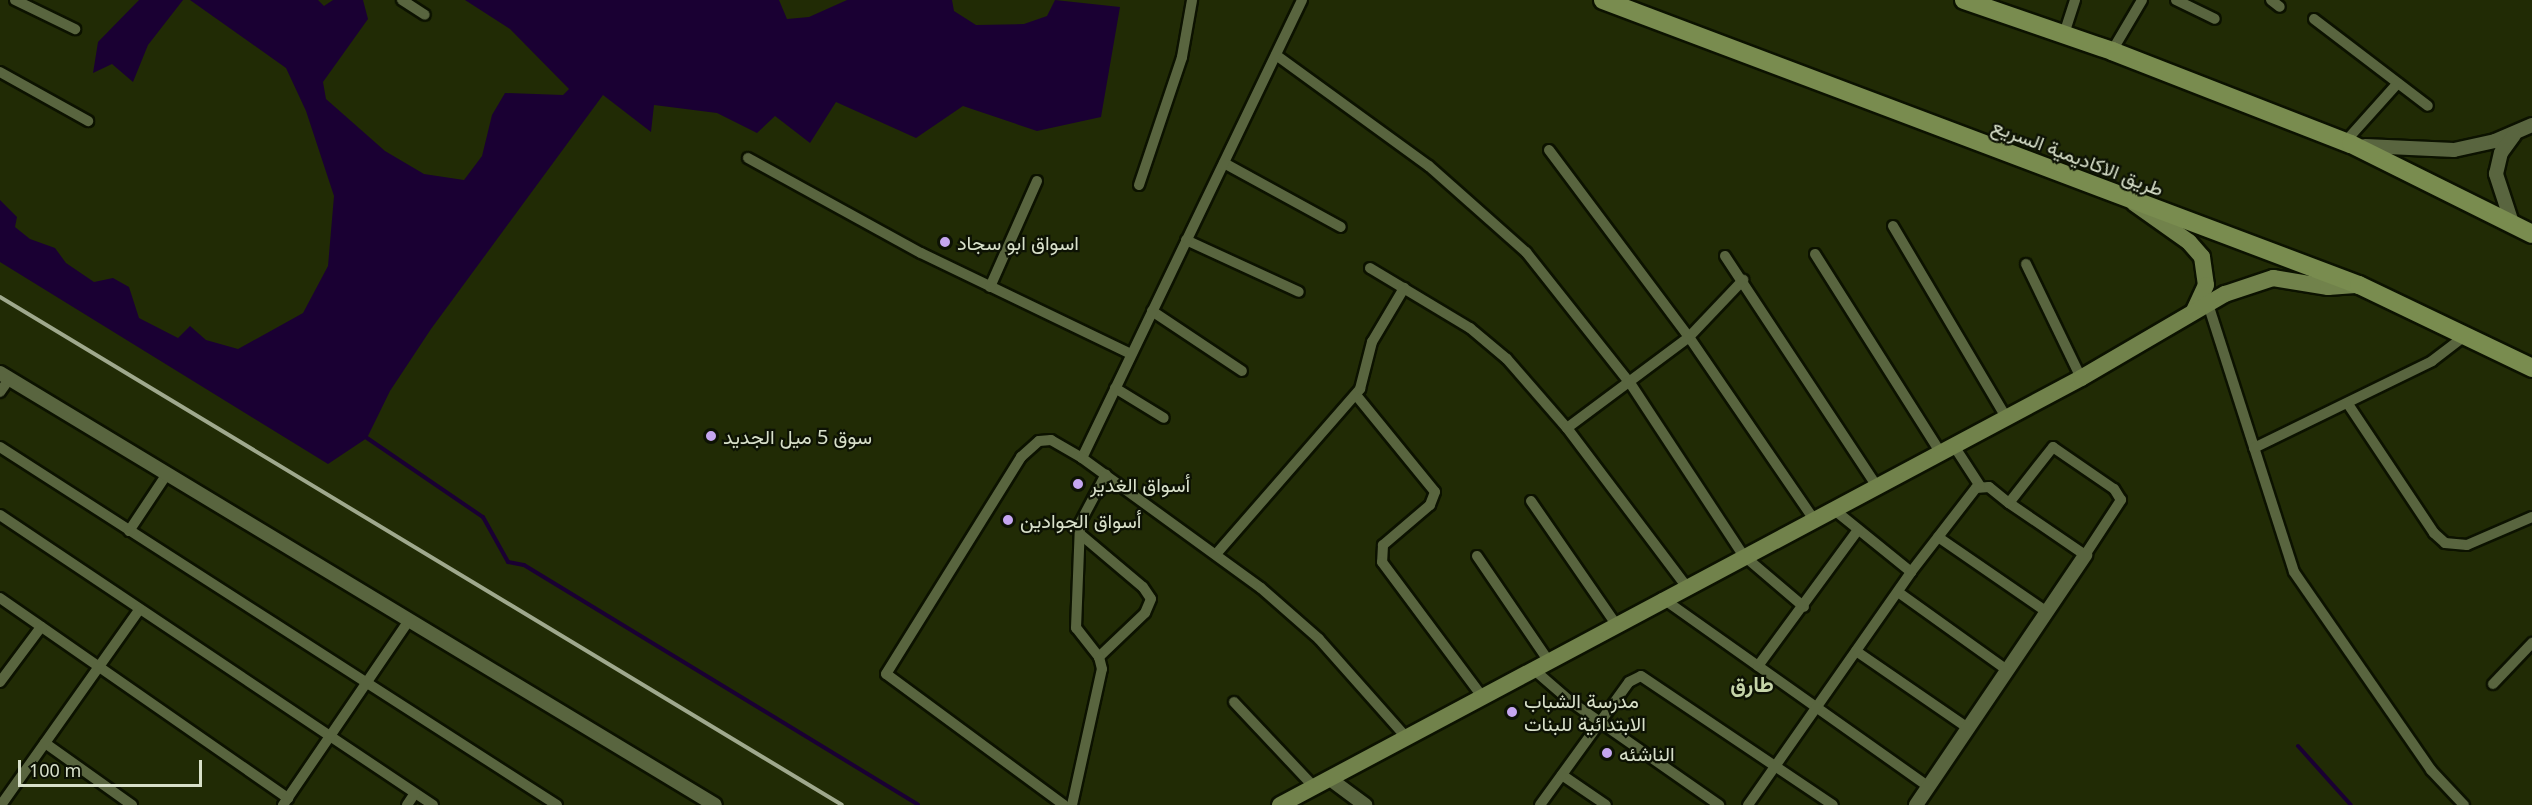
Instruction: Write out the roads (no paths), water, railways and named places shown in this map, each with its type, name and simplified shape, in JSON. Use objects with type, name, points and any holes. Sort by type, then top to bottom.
[{"type":"highway","name":"طريق الاكاديمية السريع","points":[[1603,0],[2134,203],[2359,285],[2532,368]]},
{"type":"highway","points":[[1964,0],[2112,51],[2348,143],[2532,234]]},
{"type":"main road","points":[[2134,203],[2189,242],[2202,256],[2206,285],[2190,317]]},
{"type":"main road","points":[[1280,805],[1662,598],[2081,378],[2245,285],[2273,278],[2337,287],[2359,285]]},
{"type":"street","points":[[15,0],[75,29]]},
{"type":"street","points":[[402,0],[425,15]]},
{"type":"street","points":[[1139,184],[1182,57],[1192,0]]},
{"type":"street","points":[[1082,458],[1302,0]]},
{"type":"street","points":[[2064,34],[2075,0]]},
{"type":"street","points":[[2112,51],[2142,0]]},
{"type":"street","points":[[2176,0],[2215,19]]},
{"type":"street","points":[[2314,19],[2428,106]]},
{"type":"street","points":[[1276,55],[1429,166],[1493,222],[1563,293],[1630,383],[1743,555],[1804,607]]},
{"type":"street","points":[[0,72],[88,121]]},
{"type":"street","points":[[2348,143],[2397,83]]},
{"type":"street","points":[[2348,143],[2407,151],[2454,150],[2514,135],[2532,125]]},
{"type":"street","points":[[2512,223],[2496,174],[2502,153],[2514,135]]},
{"type":"street","points":[[1549,150],[1689,337],[1813,518]]},
{"type":"street","points":[[748,158],[990,287],[1131,354]]},
{"type":"street","points":[[1224,163],[1341,227]]},
{"type":"street","points":[[990,287],[1037,181]]},
{"type":"street","points":[[1893,226],[2006,417]]},
{"type":"street","points":[[1186,240],[1299,292]]},
{"type":"street","points":[[1815,254],[1948,449],[1980,486],[2085,555]]},
{"type":"street","points":[[1725,256],[1743,280],[1876,485]]},
{"type":"street","points":[[2026,264],[2081,378]]},
{"type":"street","points":[[1370,268],[1495,347],[1566,428],[1686,586]]},
{"type":"street","points":[[1566,428],[1630,383],[1689,337],[1743,280]]},
{"type":"street","points":[[1217,553],[1356,395],[1372,342],[1404,288]]},
{"type":"street","points":[[2208,304],[2284,550],[2306,593],[2389,703],[2432,770],[2464,805]]},
{"type":"street","points":[[1152,312],[1242,371]]},
{"type":"street","points":[[2254,448],[2348,404],[2441,356],[2466,335]]},
{"type":"street","points":[[0,392],[5,376],[714,805]]},
{"type":"street","points":[[1115,388],[1164,418]]},
{"type":"street","points":[[1356,395],[1436,492],[1430,505],[1383,545],[1382,562],[1482,696]]},
{"type":"street","points":[[2348,404],[2434,533],[2445,543],[2467,545],[2532,517]]},
{"type":"street","points":[[1064,805],[886,674],[1028,447],[1051,441],[1106,474],[1217,553],[1319,639],[1406,737]]},
{"type":"street","points":[[0,447],[129,531],[368,680],[557,805]]},
{"type":"street","points":[[1916,805],[2121,500],[2114,489],[2063,451],[2048,450],[2009,503]]},
{"type":"street","points":[[129,531],[167,474]]},
{"type":"street","points":[[1072,805],[1102,669],[1099,657],[1076,628],[1080,534],[1082,515],[1106,474]]},
{"type":"street","points":[[1748,805],[1911,572],[1980,486]]},
{"type":"street","points":[[1531,501],[1616,624]]},
{"type":"street","points":[[1832,508],[1911,572]]},
{"type":"street","points":[[0,515],[433,805]]},
{"type":"street","points":[[1758,666],[1804,607],[1858,530]]},
{"type":"street","points":[[1080,534],[1143,587],[1150,599],[1145,613],[1099,657]]},
{"type":"street","points":[[1938,537],[2047,612]]},
{"type":"street","points":[[1477,556],[1548,660]]},
{"type":"street","points":[[1898,592],[2007,670]]},
{"type":"street","points":[[0,598],[285,801],[409,620]]},
{"type":"street","points":[[1662,598],[1928,786]]},
{"type":"street","points":[[3,804],[140,609]]},
{"type":"street","points":[[0,682],[41,627]]},
{"type":"street","points":[[2493,684],[2532,643]]},
{"type":"street","points":[[1856,651],[1968,728]]},
{"type":"street","points":[[1532,668],[1601,722],[1719,805]]},
{"type":"street","points":[[1540,805],[1629,682],[1647,676],[1833,805]]},
{"type":"street","points":[[1234,702],[1314,788]]},
{"type":"street","points":[[45,743],[132,805]]},
{"type":"street","points":[[1562,775],[1606,805]]},
{"type":"street","points":[[1330,779],[1365,805]]},
{"type":"street","points":[[407,805],[415,793]]},
{"type":"waterway","points":[[367,438],[483,517],[508,562],[524,565],[918,805]]},
{"type":"waterway","points":[[2298,746],[2351,805]]},
{"type":"railway","points":[[0,297],[842,805]]},
{"type":"place","name":"اسواق ابو سجاد","points":[[945,242]]},
{"type":"place","name":"سوق 5 ميل الجديد","points":[[711,436]]},
{"type":"place","name":"أسواق الغدير","points":[[1078,484]]},
{"type":"place","name":"أسواق الجوادين","points":[[1008,520]]},
{"type":"place","name":"مدرسة الشباب الابتدائية للبنات","points":[[1512,712]]},
{"type":"place","name":"الناشئه","points":[[1607,753]]},
{"type":"district","name":"طارق","points":[[1752,684]]}]
